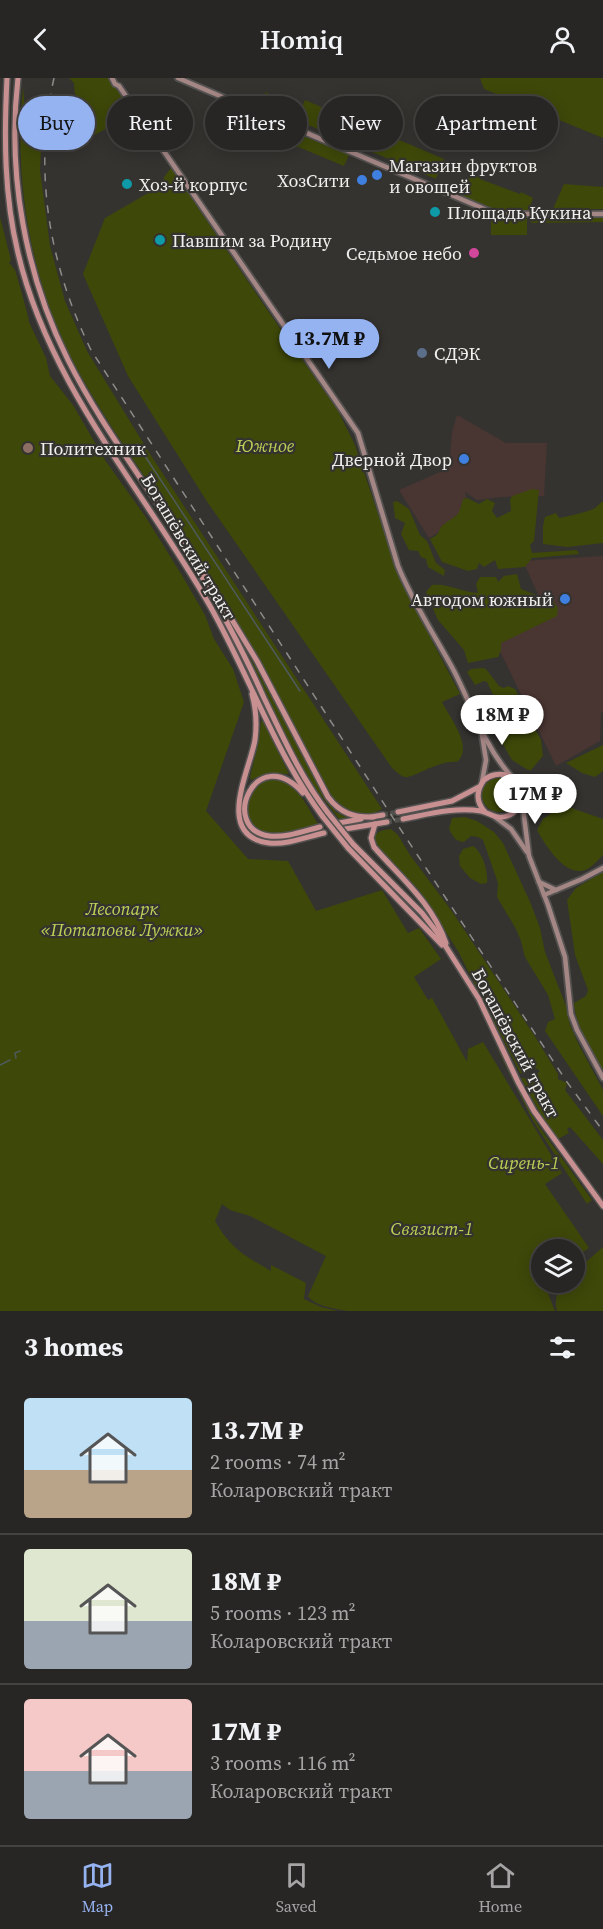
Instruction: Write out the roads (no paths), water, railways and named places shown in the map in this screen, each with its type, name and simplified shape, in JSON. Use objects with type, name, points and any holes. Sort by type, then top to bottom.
[{"type":"main road","name":"Богашёвский тракт","points":[[7,78],[4,149],[9,204],[19,256],[36,312],[68,381],[192,576],[241,667],[289,765],[315,806],[448,950],[479,999],[518,1082],[538,1118],[603,1206]]},
{"type":"main road","name":"Богашёвский тракт","points":[[18,78],[15,124],[19,195],[27,245],[43,300],[61,345],[82,386],[181,541],[238,644],[300,771],[325,815]]},
{"type":"main road","points":[[112,78],[358,433],[401,575],[453,670],[498,760],[520,787],[524,830],[530,856],[565,957],[571,1014],[603,1078]]},
{"type":"main road","points":[[117,78],[119,86]]},
{"type":"main road","points":[[178,78],[493,212],[603,214]]},
{"type":"main road","points":[[181,541],[203,569],[246,641],[328,797],[336,807],[348,814],[374,817]]},
{"type":"main road","points":[[241,667],[254,700],[256,725],[253,749],[238,799],[238,812],[244,827],[255,838],[270,843],[322,830],[278,836],[264,835],[249,823],[244,805],[247,793],[263,778],[276,777],[295,784],[315,806]]},
{"type":"main road","points":[[478,724],[484,741],[486,760],[478,802],[485,812]]},
{"type":"main road","points":[[398,812],[452,801],[480,785],[490,776],[497,774],[512,778]]},
{"type":"main road","points":[[495,817],[513,813],[521,797]]},
{"type":"main road","points":[[403,819],[456,810],[485,812],[511,829],[530,856]]},
{"type":"main road","points":[[339,823],[383,815]]},
{"type":"main road","points":[[345,829],[387,822]]},
{"type":"main road","points":[[375,824],[370,838],[374,848],[423,900],[443,934],[448,950]]},
{"type":"main road","points":[[544,895],[603,868]]},
{"type":"main road","points":[[539,882],[555,890]]},
{"type":"main road","points":[[548,905],[555,890]]},
{"type":"waterway","points":[[137,444],[300,691]]},
{"type":"waterway","points":[[16,1058],[15,1053],[20,1051]]},
{"type":"waterway","points":[[0,1065],[10,1060]]},
{"type":"tunnel","points":[[383,815],[398,812]]},
{"type":"tunnel","points":[[387,822],[403,819]]},
{"type":"railway","points":[[54,78],[45,148],[45,183],[49,217],[55,251],[65,284],[76,317],[91,350],[399,827],[567,1082],[603,1131]]},
{"type":"place","name":"Магазин фруктов и овощей","points":[[377,175]]},
{"type":"place","name":"ХозСити","points":[[362,180]]},
{"type":"place","name":"Хоз-й корпус","points":[[127,184]]},
{"type":"place","name":"Площадь Кукина","points":[[435,212]]},
{"type":"place","name":"Павшим за Родину","points":[[160,240]]},
{"type":"place","name":"Седьмое небо","points":[[474,253]]},
{"type":"place","name":"СДЭК","points":[[422,353]]},
{"type":"place","name":"Политехник","points":[[28,448]]},
{"type":"place","name":"Дверной Двор","points":[[464,459]]},
{"type":"place","name":"Автодом южный","points":[[565,599]]},
{"type":"park label","name":"Южное","points":[[265,445]]},
{"type":"park label","name":"Лесопарк «Потаповы Лужки»","points":[[122,918]]},
{"type":"park label","name":"Сирень-1","points":[[524,1162]]},
{"type":"park label","name":"Связист-1","points":[[432,1228]]}]
